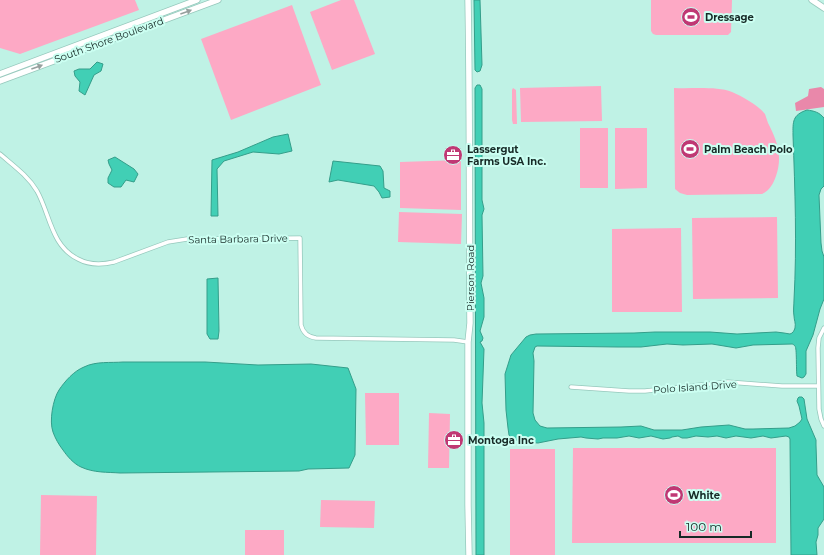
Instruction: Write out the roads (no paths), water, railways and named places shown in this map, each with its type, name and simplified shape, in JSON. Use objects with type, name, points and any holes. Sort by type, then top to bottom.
[{"type":"street","name":"South Shore Boulevard","points":[[0,74],[197,0]]},
{"type":"street","name":"South Shore Boulevard","points":[[0,81],[218,0]]},
{"type":"street","name":"Pierson Road","points":[[468,0],[470,323],[468,342],[469,555]]},
{"type":"street","points":[[812,0],[824,8]]},
{"type":"street","name":"Santa Barbara Drive","points":[[0,154],[25,175],[34,186],[61,245],[69,254],[82,261],[96,264],[114,262],[168,242],[187,239],[300,238],[301,325],[304,332],[309,336],[316,338],[454,340],[468,342]]},
{"type":"street","points":[[824,328],[818,344],[818,409],[824,426]]},
{"type":"street","name":"Polo Island Drive","points":[[571,387],[645,391],[728,382],[782,386],[818,386]]},
{"type":"place","name":"Dressage","points":[[691,17]]},
{"type":"place","name":"Palm Beach Polo","points":[[690,149]]},
{"type":"place","name":"Lassergut Farms USA Inc.","points":[[453,155]]},
{"type":"place","name":"Montoga Inc","points":[[454,440]]},
{"type":"place","name":"White","points":[[674,495]]}]
